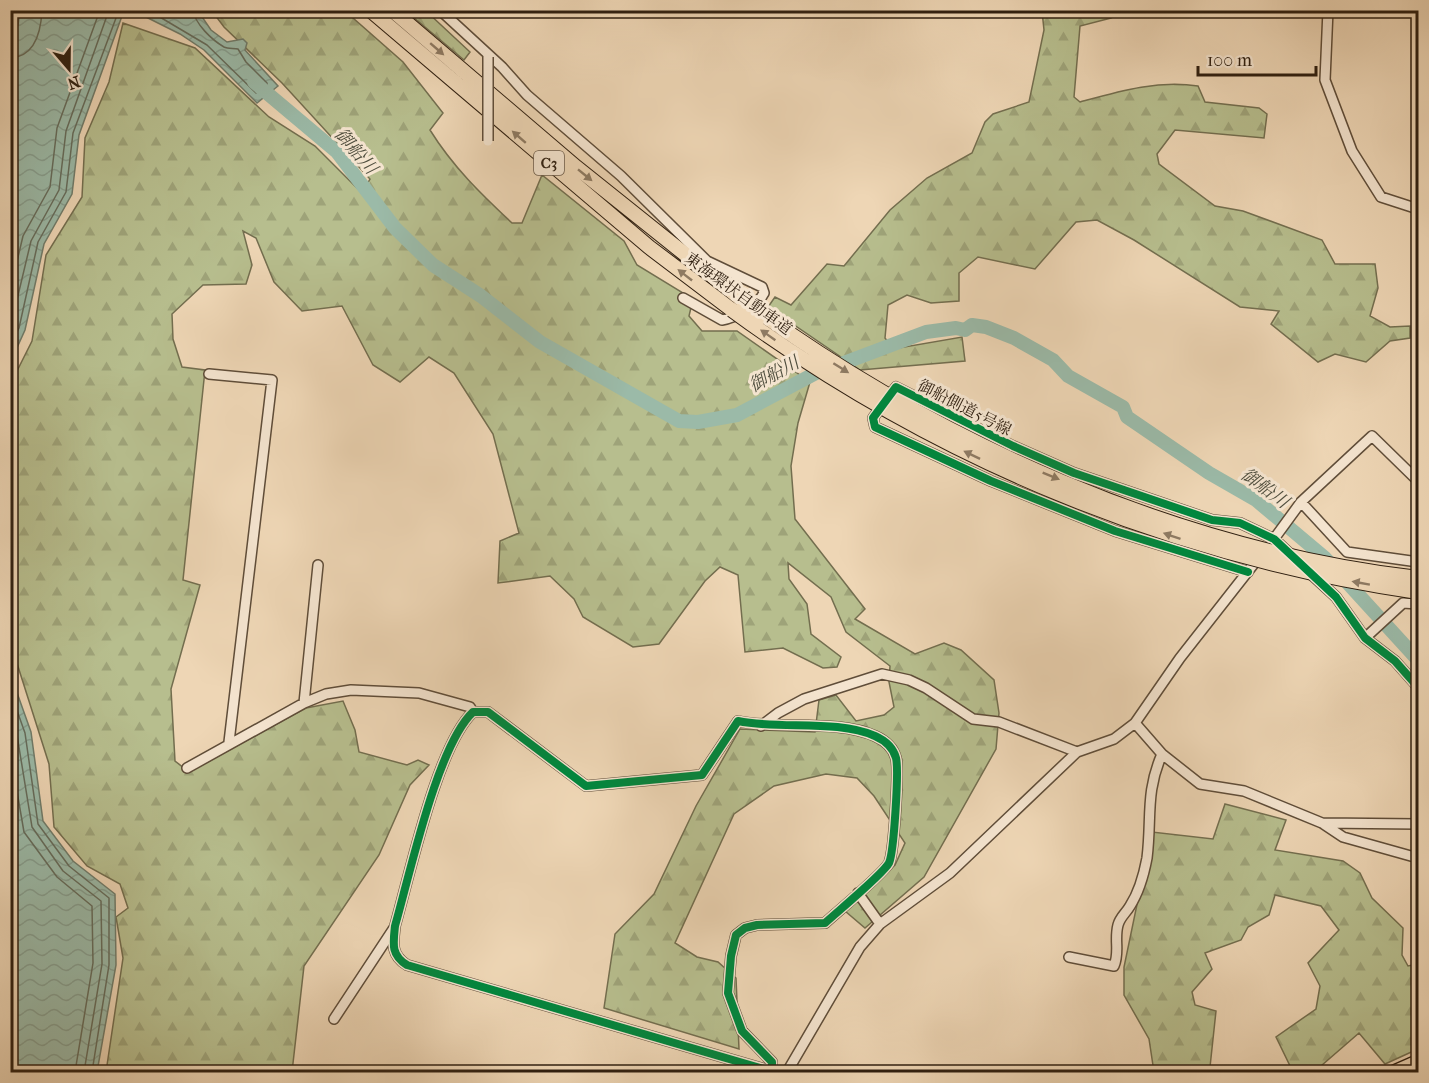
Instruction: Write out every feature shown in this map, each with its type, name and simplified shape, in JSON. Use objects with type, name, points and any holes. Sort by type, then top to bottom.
[{"type":"highway","name":"東海環状自動車道","points":[[370,10],[633,233],[736,304],[884,394],[984,447],[1049,475],[1182,525],[1265,549],[1388,575],[1419,578]]},
{"type":"highway","name":"東海環状自動車道","points":[[392,10],[798,356],[877,405],[977,458],[1054,492],[1138,524],[1240,557],[1293,570],[1419,592]]},
{"type":"main road","points":[[1393,1072],[1419,1061]]},
{"type":"street","points":[[440,10],[488,57],[502,67],[534,101],[621,176],[707,261],[762,287],[764,292],[760,300],[729,319],[722,320],[683,298]]},
{"type":"street","points":[[1328,10],[1325,80],[1352,151],[1381,197],[1419,209]]},
{"type":"street","points":[[488,57],[488,141]]},
{"type":"street","points":[[209,374],[272,380],[229,742]]},
{"type":"street","name":"御船側道5号線","points":[[1248,572],[1115,531],[991,481],[875,427],[873,418],[896,387],[1074,473],[1212,520],[1240,524],[1275,538],[1336,597],[1368,635],[1419,687]]},
{"type":"street","points":[[787,1072],[860,947],[880,924],[950,873],[1077,752],[1114,739],[1135,723],[1180,658],[1301,502],[1372,436],[1418,481]]},
{"type":"street","points":[[991,481],[1014,446]]},
{"type":"street","points":[[1115,531],[1141,496]]},
{"type":"street","points":[[1301,502],[1347,552],[1419,562]]},
{"type":"street","points":[[304,703],[318,565]]},
{"type":"street","points":[[1368,635],[1403,603],[1419,604]]},
{"type":"street","points":[[761,726],[778,712],[804,699],[882,674],[909,680],[926,688],[973,719],[999,722],[1077,752]]},
{"type":"street","points":[[187,768],[229,742],[326,694],[351,690],[419,693],[470,707],[473,712]]},
{"type":"street","points":[[473,712],[488,712],[586,786],[702,775],[738,721],[761,726],[836,729],[872,734],[886,741],[896,759],[894,845],[889,864],[825,923],[758,925],[745,928],[736,935],[731,956],[728,993],[742,1031],[772,1062],[773,1071],[407,965],[394,953],[395,926],[438,775],[463,721],[473,712]]},
{"type":"street","points":[[1135,723],[1162,754],[1200,784],[1244,791],[1322,823],[1343,837],[1419,858]]},
{"type":"street","points":[[1069,957],[1114,966],[1119,954],[1117,927],[1130,907],[1144,874],[1147,857],[1149,795],[1153,775],[1162,754]]},
{"type":"street","points":[[1322,823],[1419,824]]},
{"type":"street","points":[[858,893],[880,924]]},
{"type":"street","points":[[334,1019],[395,926]]},
{"type":"green space","points":[[1124,10],[1111,18],[1080,26],[1074,97],[1080,102],[1139,88],[1168,84],[1198,86],[1205,102],[1259,108],[1267,114],[1264,138],[1175,130],[1157,154],[1159,164],[1215,206],[1243,211],[1322,240],[1335,264],[1375,264],[1378,288],[1370,316],[1390,327],[1410,326],[1410,338],[1390,341],[1366,362],[1335,354],[1318,362],[1271,324],[1279,311],[1240,307],[1134,240],[1097,220],[1076,222],[1035,269],[978,257],[959,273],[959,301],[931,303],[907,295],[888,305],[885,338],[893,349],[962,337],[965,361],[860,370],[768,307],[775,297],[791,305],[827,264],[844,266],[890,210],[927,178],[972,153],[985,122],[993,114],[1029,102],[1044,30],[1042,11]]},
{"type":"green space","points":[[212,11],[345,11],[403,62],[443,113],[430,130],[468,180],[512,223],[522,223],[542,175],[624,241],[637,265],[693,299],[689,316],[702,331],[737,331],[810,382],[798,423],[791,466],[795,519],[865,609],[855,619],[915,654],[944,643],[961,650],[994,680],[999,713],[996,749],[924,877],[865,928],[845,911],[895,865],[905,843],[874,796],[857,778],[826,774],[774,786],[734,814],[675,943],[697,957],[718,962],[736,978],[739,1049],[604,1008],[615,934],[654,894],[696,806],[740,729],[815,732],[819,700],[836,695],[856,721],[884,715],[894,707],[889,682],[890,666],[846,632],[831,597],[788,563],[789,579],[807,604],[811,634],[841,657],[837,667],[823,668],[783,648],[745,652],[738,575],[720,567],[705,581],[659,644],[633,647],[583,617],[574,599],[550,576],[498,583],[500,541],[519,533],[493,434],[454,373],[429,357],[400,382],[373,365],[342,306],[302,311],[274,282],[256,238],[243,231],[252,265],[246,284],[203,285],[172,314],[173,339],[182,367],[205,370],[183,580],[200,585],[171,689],[175,761],[189,772],[306,708],[343,701],[355,730],[359,752],[407,765],[418,760],[429,765],[410,785],[379,855],[304,966],[292,1072],[106,1072],[123,958],[116,917],[128,908],[120,884],[87,866],[54,827],[49,764],[15,657],[10,613],[10,385],[32,341],[46,255],[82,197],[85,138],[109,82],[123,23],[195,48],[269,117],[315,146],[362,193],[370,179],[282,83],[224,27]]},
{"type":"green space","points":[[406,11],[426,11],[470,52],[464,60]]},
{"type":"green space","points":[[1225,804],[1286,820],[1275,850],[1343,861],[1360,873],[1372,898],[1403,928],[1402,955],[1408,966],[1418,964],[1418,1049],[1385,1064],[1359,1033],[1314,1072],[1293,1072],[1276,1037],[1316,1009],[1320,986],[1308,963],[1339,930],[1321,906],[1275,895],[1269,915],[1248,927],[1241,940],[1205,953],[1212,969],[1192,992],[1195,1005],[1216,1011],[1210,1067],[1207,1072],[1154,1072],[1149,1039],[1124,995],[1124,967],[1152,832],[1213,839]]},
{"type":"water","points":[[20,11],[198,11],[211,30],[227,42],[243,39],[247,43],[245,50],[278,86],[257,103],[204,50],[180,34],[140,14],[122,16],[79,135],[72,194],[44,244],[25,330],[11,361],[10,41],[18,25]]},
{"type":"water","points":[[10,673],[31,732],[43,821],[73,861],[115,894],[116,965],[97,1072],[11,1072]]},
{"type":"waterway","name":"御船川","points":[[254,82],[337,152],[395,228],[433,265],[481,296],[540,342],[679,421],[698,422],[737,415],[829,366],[841,364],[926,332],[956,328],[965,330],[972,325],[986,327],[1014,338],[1053,360],[1068,376],[1123,407],[1127,417],[1209,473],[1256,500],[1324,557],[1418,660]]},
{"type":"cycle path","points":[[1248,572],[1115,531],[991,481],[875,427],[873,418],[896,387],[1013,446],[1074,473],[1212,520],[1240,523],[1274,539],[1336,597],[1365,638],[1395,661],[1418,687]]},
{"type":"cycle path","points":[[772,1070],[772,1062],[742,1031],[728,993],[731,956],[736,935],[745,928],[757,925],[825,923],[885,868],[891,856],[896,794],[896,758],[890,747],[875,736],[843,728],[755,724],[738,721],[702,775],[586,786],[488,712],[473,712],[460,729],[448,752],[426,812],[395,926],[394,948],[398,957],[407,965],[774,1072]]}]
